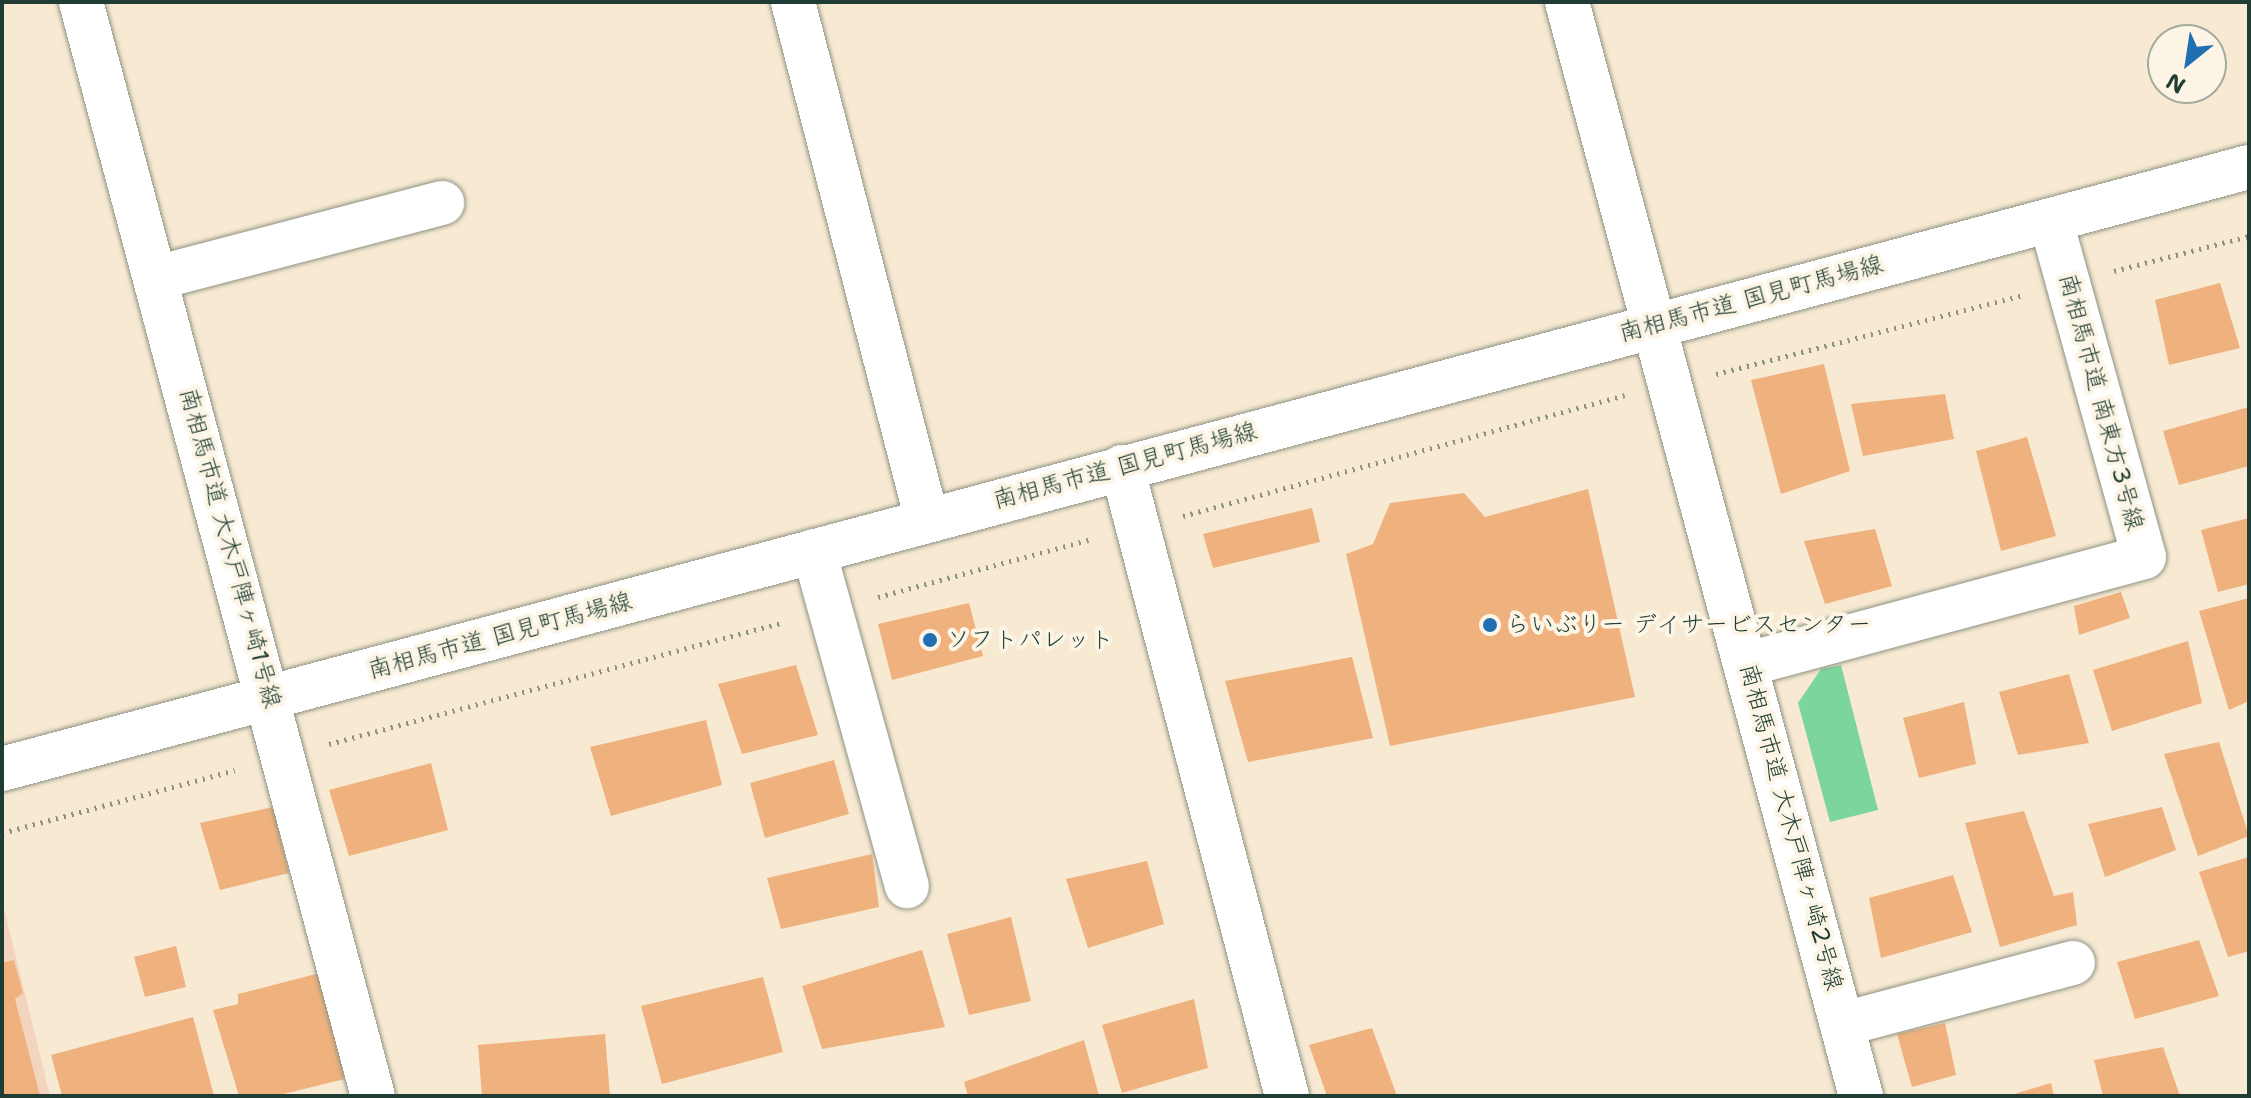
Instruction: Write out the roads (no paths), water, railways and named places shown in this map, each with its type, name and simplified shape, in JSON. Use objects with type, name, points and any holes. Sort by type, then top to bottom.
[{"type":"street","name":"南相馬市道 大木戸陣ヶ崎1号線","points":[[81,2],[270,696],[373,1096]]},
{"type":"street","points":[[793,2],[927,520]]},
{"type":"street","name":"南相馬市道 大木戸陣ヶ崎2号線","points":[[1567,2],[1748,664],[1861,1096]]},
{"type":"street","name":"南相馬市道 国見町馬場線","points":[[2,769],[1655,323],[2249,167]]},
{"type":"street","points":[[156,278],[442,203]]},
{"type":"street","name":"南相馬市道 南東方3号線","points":[[1748,664],[2144,557],[2051,221]]},
{"type":"street","points":[[1122,467],[1287,1096]]},
{"type":"street","points":[[814,551],[907,886]]},
{"type":"street","points":[[1843,1024],[2073,963]]},
{"type":"place","name":"らいぶりー デイサービスセンター","points":[[1490,625]]},
{"type":"place","name":"ソフトパレット","points":[[930,640]]}]
